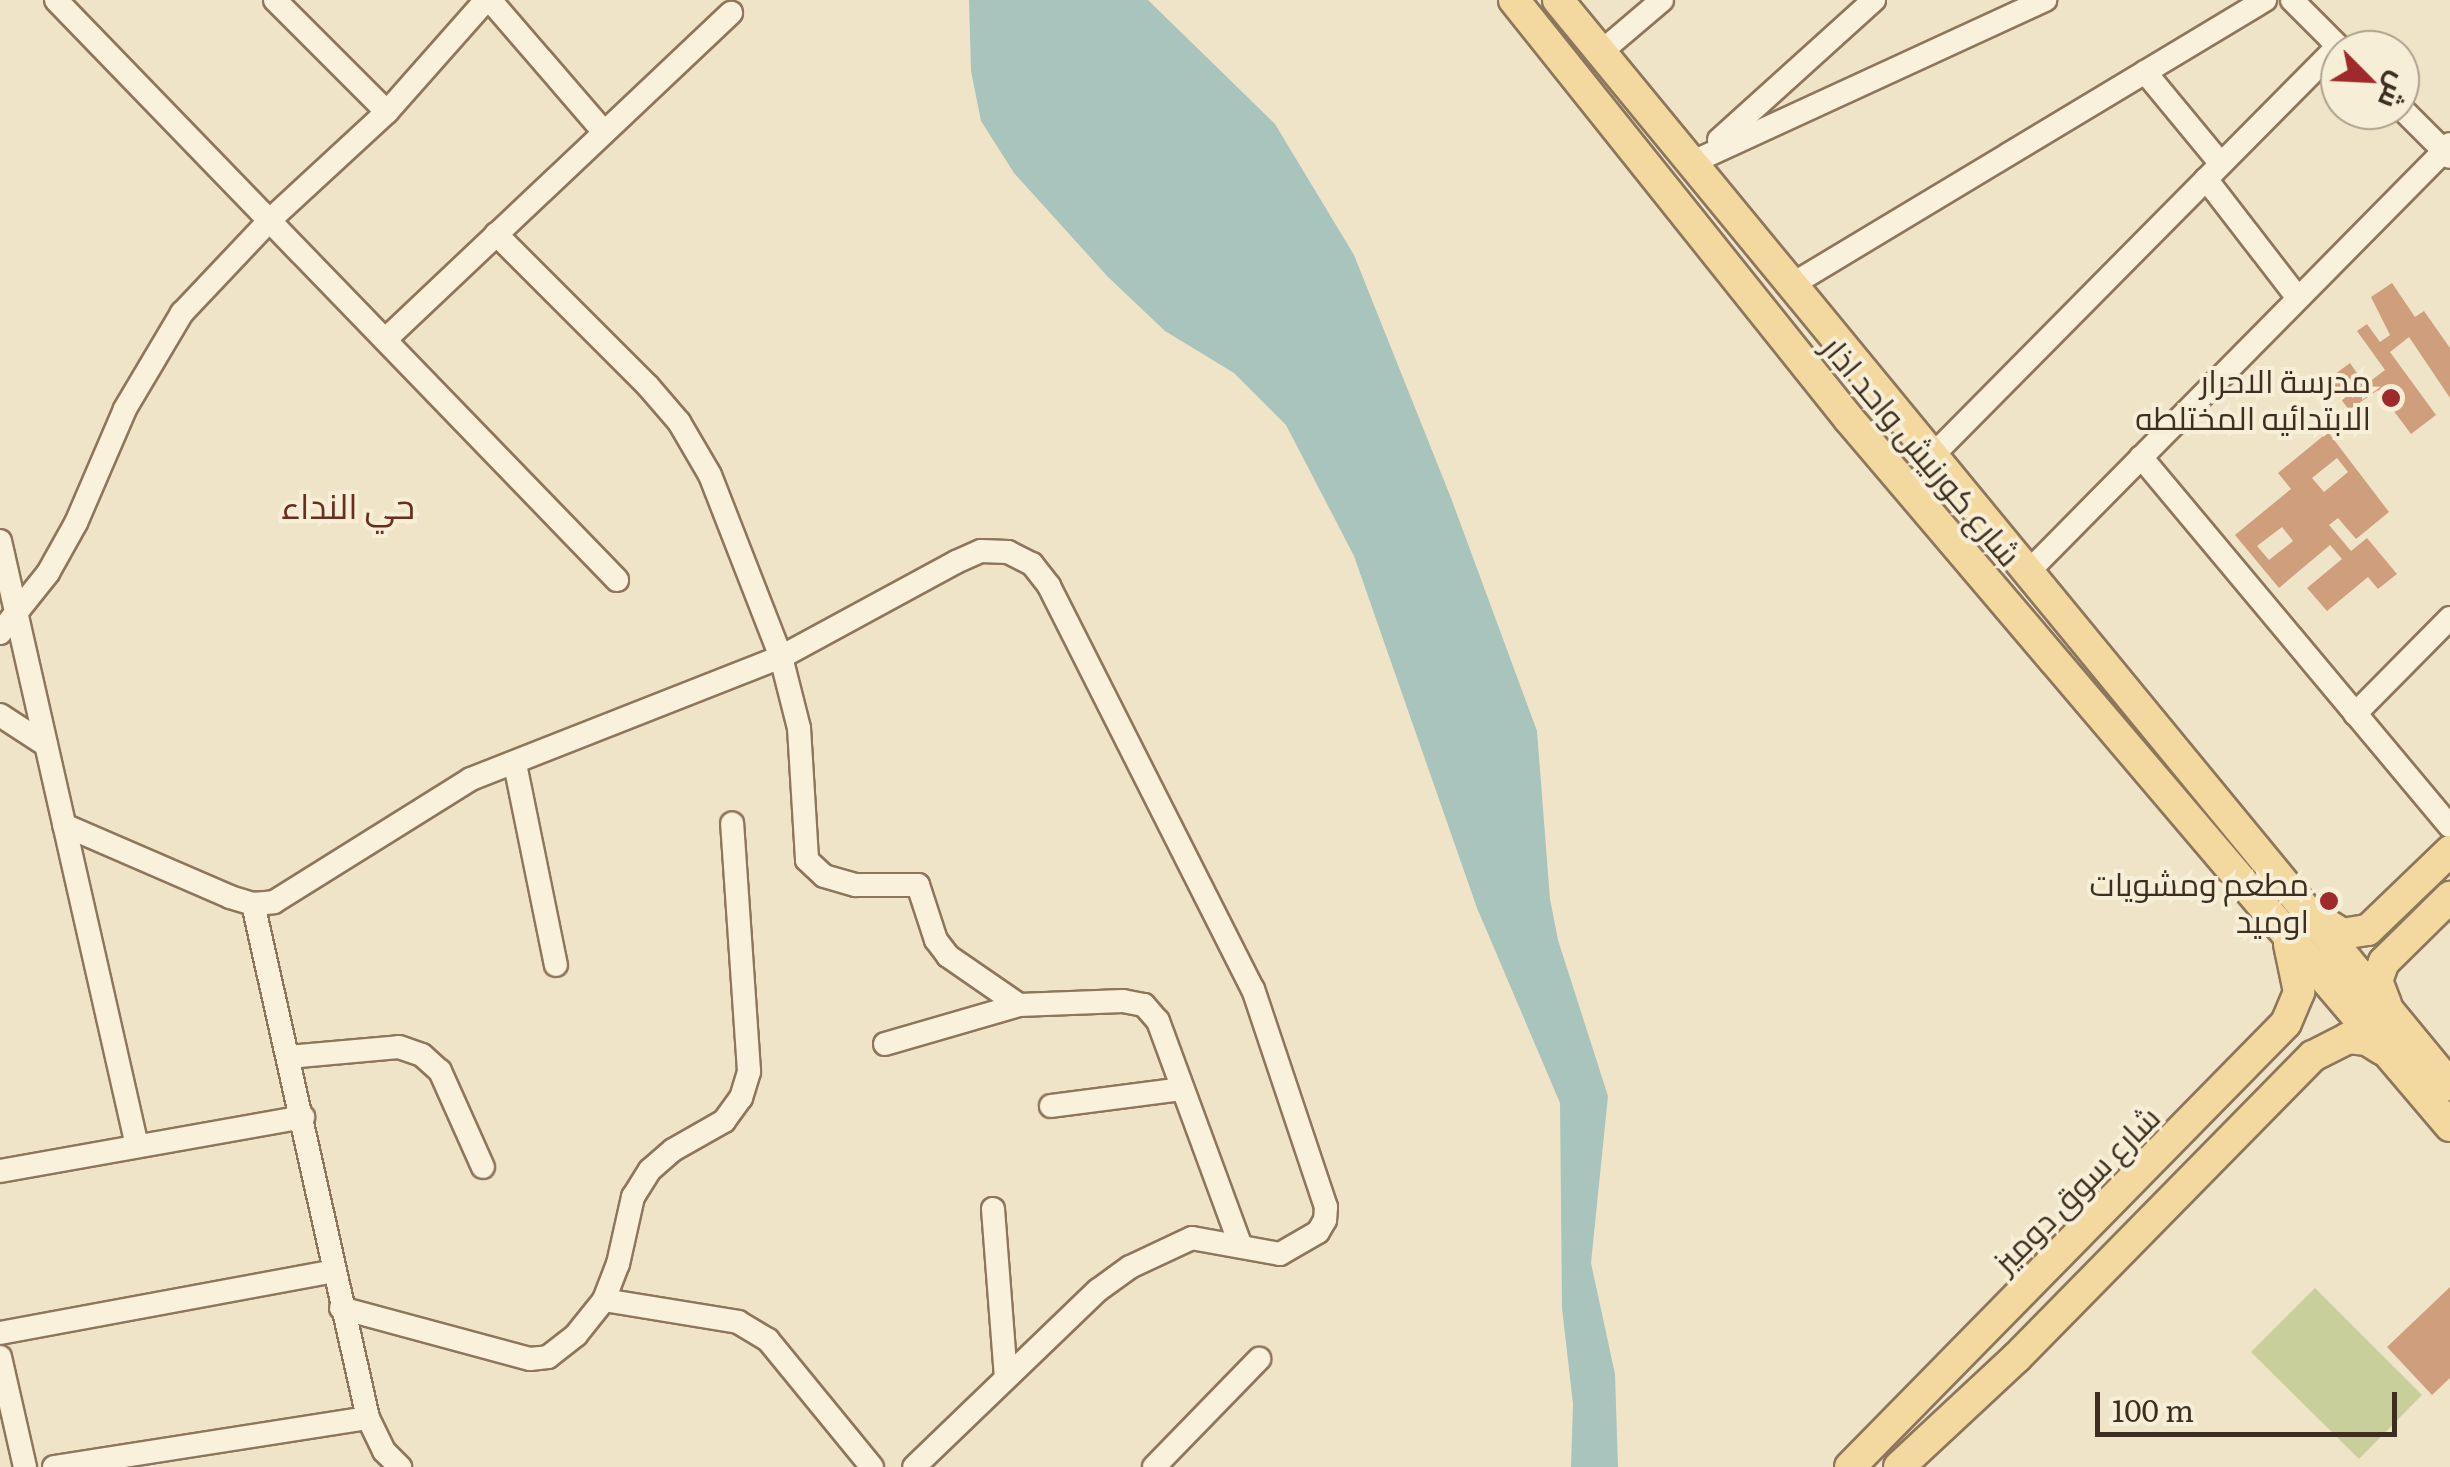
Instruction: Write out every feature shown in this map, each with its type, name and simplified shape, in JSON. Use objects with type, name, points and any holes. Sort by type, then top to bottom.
[{"type":"main road","name":"شارع كورنيش واحد اذار","points":[[1514,0],[1849,419],[2450,1126]]},
{"type":"main road","name":"شارع كورنيش واحد اذار","points":[[1558,0],[1697,159],[1881,394],[2030,570],[2450,1085]]},
{"type":"main road","points":[[1849,419],[1881,394]]},
{"type":"main road","points":[[2392,1016],[2379,991],[2379,971],[2399,924],[2450,851]]},
{"type":"main road","points":[[2310,912],[2332,930],[2348,936],[2399,924],[2450,896]]},
{"type":"main road","name":"شارع سوق دوميز","points":[[1850,1467],[2286,1023],[2299,992],[2286,937]]},
{"type":"main road","points":[[1899,1467],[2017,1357],[2320,1050],[2353,1038],[2370,1042],[2389,1056]]},
{"type":"street","points":[[56,0],[617,580]]},
{"type":"street","points":[[275,0],[387,112]]},
{"type":"street","points":[[8,625],[48,574],[76,523],[148,364],[182,313],[271,219],[387,112],[488,0],[604,132]]},
{"type":"street","points":[[1601,52],[1662,0]]},
{"type":"street","points":[[1697,159],[1874,0]]},
{"type":"street","points":[[1697,159],[2046,0]]},
{"type":"street","points":[[2292,0],[2322,30]]},
{"type":"street","points":[[1793,284],[2146,72],[2250,4]]},
{"type":"street","points":[[386,338],[731,12]]},
{"type":"street","points":[[1934,454],[2320,68]]},
{"type":"street","points":[[2146,72],[2298,298]]},
{"type":"street","points":[[2030,570],[2448,151],[2420,125]]},
{"type":"street","points":[[496,234],[680,422],[710,475],[781,658],[804,762],[807,860],[824,876],[856,886],[918,885],[936,940],[948,956],[1020,1005]]},
{"type":"street","points":[[2141,456],[2450,826]]},
{"type":"street","points":[[0,541],[8,625],[46,746],[137,1146]]},
{"type":"street","points":[[64,825],[254,904],[296,892],[420,808],[471,780],[781,658],[981,552],[1008,552],[1032,564],[1049,586],[1252,989],[1326,1207],[1318,1232],[1280,1254],[1192,1238],[1130,1267],[1098,1290],[914,1467]]},
{"type":"street","points":[[2356,714],[2450,618]]},
{"type":"street","points":[[0,715],[46,746]]},
{"type":"street","points":[[515,764],[556,966]]},
{"type":"street","points":[[341,1308],[530,1359],[564,1348],[604,1300],[618,1264],[633,1196],[650,1170],[672,1150],[724,1121],[741,1098],[749,1071],[732,824]]},
{"type":"street","points":[[254,904],[368,1418],[384,1451],[400,1467]]},
{"type":"street","points":[[885,1044],[1020,1005],[1123,1001],[1144,1005],[1158,1021],[1241,1246]]},
{"type":"street","points":[[288,1057],[399,1047],[422,1055],[440,1071],[483,1167]]},
{"type":"street","points":[[1051,1106],[1182,1089]]},
{"type":"street","points":[[0,1171],[303,1117]]},
{"type":"street","points":[[993,1209],[1006,1377]]},
{"type":"street","points":[[0,1333],[333,1271]]},
{"type":"street","points":[[604,1300],[738,1322],[768,1340],[872,1467]]},
{"type":"street","points":[[0,1357],[25,1467]]},
{"type":"street","points":[[1154,1467],[1258,1359]]},
{"type":"street","points":[[54,1467],[368,1418]]},
{"type":"green space","points":[[2315,1288],[2422,1395],[2359,1459],[2251,1352]]},
{"type":"water","points":[[969,0],[1148,0],[1275,124],[1354,255],[1451,498],[1537,731],[1550,899],[1558,940],[1608,1096],[1591,1263],[1615,1374],[1618,1467],[1571,1467],[1573,1404],[1562,1308],[1560,1103],[1477,908],[1354,556],[1286,425],[1234,373],[1165,331],[1108,277],[1014,173],[981,121],[971,71]]},
{"type":"building","points":[[2392,283],[2415,317],[2424,311],[2450,348],[2450,398],[2409,337],[2390,352],[2436,415],[2411,434],[2378,390],[2349,410],[2327,380],[2350,363],[2365,385],[2385,370],[2357,331],[2367,324],[2380,342],[2390,335],[2371,297]]},
{"type":"building","points":[[2328,432],[2389,512],[2356,539],[2338,518],[2329,525],[2351,551],[2367,538],[2397,574],[2378,589],[2368,577],[2327,611],[2307,588],[2342,559],[2330,545],[2279,588],[2235,535],[2291,489],[2278,473]],"holes":[[[2337,458],[2348,472],[2324,492],[2312,478]],[[2282,527],[2293,541],[2269,560],[2257,546]]]},
{"type":"building","points":[[2450,1287],[2450,1378],[2432,1395],[2387,1347]]},
{"type":"place","name":"مدرسة الاحرار الابتدائيه المختلطه","points":[[2391,398]]},
{"type":"place","name":"مطعم ومشويات اوميد","points":[[2329,901]]},
{"type":"district","name":"حي النداء","points":[[348,504]]}]
